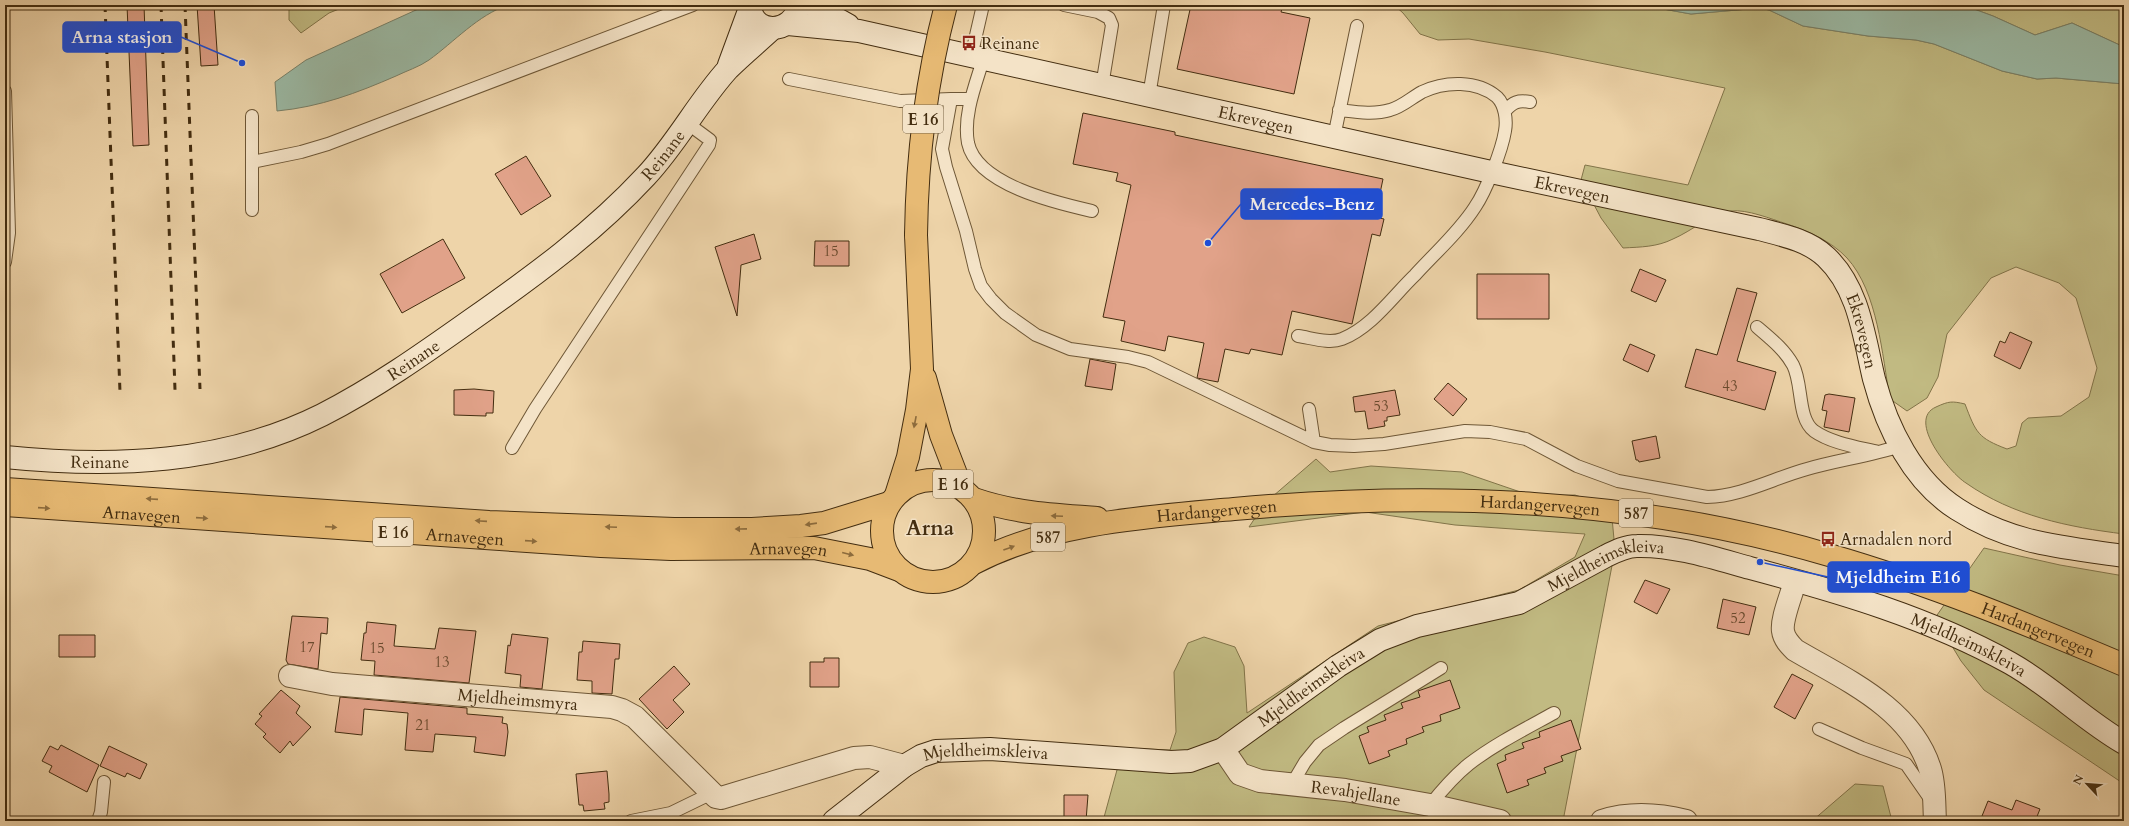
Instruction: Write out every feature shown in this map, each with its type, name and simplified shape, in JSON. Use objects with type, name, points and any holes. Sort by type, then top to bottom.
[{"type":"main road","name":"Reinane","points":[[5,457],[95,463],[149,462],[190,456],[256,441],[320,416],[358,396],[405,366],[526,282],[574,246],[648,175],[728,70],[780,26],[794,19],[799,5]]},
{"type":"main road","name":"Ekrevegen","points":[[812,5],[859,31]]},
{"type":"main road","name":"E 16","points":[[922,369],[941,435],[967,493],[982,514],[985,531],[982,549],[974,563],[961,575],[946,582],[929,583],[913,579],[899,570],[888,557],[882,542],[882,525],[908,457],[917,410],[922,369],[916,235],[917,187],[921,133],[928,82],[946,5]]},
{"type":"main road","name":"Reinane","points":[[728,70],[750,7]]},
{"type":"main road","points":[[750,7],[758,22],[780,26]]},
{"type":"main road","name":"Ekrevegen","points":[[780,26],[859,31],[1102,86],[1786,236],[1814,248],[1834,266],[1844,279],[1862,324],[1882,405],[1900,446],[1922,477],[1940,496],[1956,508],[1985,525],[2015,538],[2042,545],[2124,556]]},
{"type":"main road","name":"E 16","points":[[893,499],[911,484],[927,480],[945,481],[967,493]]},
{"type":"main road","name":"Arnavegen","points":[[5,489],[489,522],[674,529],[746,529],[802,526],[824,523],[893,499]]},
{"type":"main road","name":"Hardangervegen","points":[[967,493],[996,506],[1036,514],[1124,519],[1266,506],[1370,500],[1505,501],[1612,510],[1745,534],[1827,554],[1926,585],[2124,665]]},
{"type":"main road","name":"Arnavegen","points":[[5,505],[601,546],[670,549],[814,548],[870,559],[899,570]]},
{"type":"main road","name":"Hardangervegen","points":[[974,563],[1014,546],[1124,519]]},
{"type":"main road","name":"Mjeldheimskleiva","points":[[834,821],[904,766],[921,756],[951,749],[990,749],[1171,762],[1190,761],[1223,749],[1338,666],[1380,640],[1417,626],[1519,603],[1620,549],[1635,546],[1674,550],[1717,559],[1877,605],[1926,622],[1956,635],[2027,673],[2124,743]]},
{"type":"main road","points":[[1795,581],[1784,622],[1783,631],[1787,641],[1795,650],[1872,695],[1909,730],[1923,750],[1931,771],[1934,813]]},
{"type":"main road","name":"Mjeldheimsmyra","points":[[290,676],[332,684],[612,707],[622,710],[635,717],[710,794]]},
{"type":"main road","name":"Revahjellane","points":[[1223,749],[1240,774],[1260,780],[1345,790],[1430,805],[1500,821]]},
{"type":"main road","points":[[710,794],[721,798],[854,758],[870,757],[904,766]]},
{"type":"main road","points":[[1602,821],[1627,815],[1643,814],[1686,821]]},
{"type":"lane","points":[[252,162],[301,152],[328,144],[693,5]]},
{"type":"lane","points":[[983,5],[968,127],[968,144],[974,156],[986,169],[1003,182],[1038,198],[1092,211]]},
{"type":"lane","points":[[1064,5],[1098,12],[1109,18],[1112,24],[1102,86]]},
{"type":"lane","points":[[1149,96],[1164,5]]},
{"type":"lane","points":[[1334,137],[1357,26]]},
{"type":"lane","points":[[789,79],[900,101],[971,99]]},
{"type":"lane","points":[[1298,336],[1328,341],[1341,339],[1353,334],[1371,320],[1459,228],[1484,194],[1505,131],[1505,111],[1498,98],[1486,90],[1470,85],[1442,85],[1422,92],[1391,110],[1374,113],[1339,110]]},
{"type":"lane","points":[[5,91],[9,233],[5,262]]},
{"type":"lane","points":[[951,99],[942,149],[946,167],[981,286],[1005,313],[1036,335],[1070,349],[1128,357],[1148,362],[1171,371],[1207,391],[1314,442],[1330,445],[1354,446],[1384,444],[1465,431],[1505,434],[1526,439],[1577,466],[1618,481],[1707,497],[1738,492],[1808,468],[1879,453],[1900,446]]},
{"type":"lane","points":[[1505,111],[1512,103],[1522,101],[1530,102]]},
{"type":"lane","points":[[252,116],[252,210]]},
{"type":"lane","points":[[512,448],[535,409],[709,145],[710,140],[687,123]]},
{"type":"lane","points":[[1757,327],[1783,349],[1794,366],[1800,385],[1804,419],[1812,430],[1825,437],[1879,453]]},
{"type":"lane","points":[[1309,409],[1314,442]]},
{"type":"lane","points":[[1292,784],[1305,762],[1319,745],[1441,668]]},
{"type":"lane","points":[[1430,805],[1449,782],[1468,764],[1501,742],[1554,713]]},
{"type":"lane","points":[[1819,729],[1862,748],[1906,764],[1934,813]]},
{"type":"lane","points":[[98,821],[101,812],[104,782]]},
{"type":"lane","points":[[631,821],[671,814],[710,794]]},
{"type":"shaded area","points":[[289,5],[349,5],[329,13],[301,33],[289,20]]},
{"type":"shaded area","points":[[427,5],[508,5],[497,9],[476,22],[429,60],[417,67],[367,88],[323,103],[277,111],[275,82],[306,60]]},
{"type":"shaded area","points":[[1394,5],[1569,5],[1586,8],[1641,5],[1691,14],[1760,8],[1769,10],[1803,26],[1868,36],[1916,40],[1934,44],[2002,71],[2037,79],[2056,78],[2124,84],[2124,534],[2082,528],[2022,512],[2003,504],[1966,483],[1950,469],[1934,446],[1928,434],[1926,423],[1928,414],[1936,407],[1950,402],[1961,403],[1965,404],[1975,428],[1984,438],[2007,449],[2016,446],[2022,423],[2028,418],[2061,416],[2089,397],[2097,368],[2076,298],[2059,283],[2016,267],[1991,278],[1947,334],[1938,377],[1927,398],[1907,411],[1890,399],[1877,325],[1866,288],[1847,258],[1834,246],[1811,233],[1787,224],[1744,211],[1731,211],[1708,219],[1667,242],[1649,246],[1623,248],[1601,218],[1581,180],[1585,165],[1688,185],[1725,88],[1545,52],[1469,39],[1438,40],[1420,34],[1403,13]]},
{"type":"shaded area","points":[[1641,5],[1963,5],[1993,16],[2035,35],[2072,23],[2124,47],[2124,84],[2056,78],[2037,79],[2002,71],[1934,44],[1916,40],[1868,36],[1803,26],[1769,10],[1760,8],[1691,14]]},
{"type":"shaded area","points":[[1963,5],[2124,5],[2124,47],[2072,23],[2035,35],[1993,16]]},
{"type":"shaded area","points":[[1316,459],[1330,472],[1371,466],[1462,472],[1532,496],[1575,495],[1611,507],[1615,550],[1563,821],[1103,821],[1123,748],[1170,750],[1176,732],[1174,672],[1188,643],[1204,637],[1235,647],[1244,666],[1247,713],[1378,626],[1519,590],[1575,557],[1585,534],[1455,525],[1365,512],[1249,527],[1265,503]]},
{"type":"shaded area","points":[[1984,548],[2060,565],[2124,576],[2124,784],[1984,690],[1961,661],[1935,618]]},
{"type":"shaded area","points":[[1855,784],[1883,786],[1892,821],[1812,821]]},
{"type":"building","points":[[127,5],[144,5],[149,145],[133,146]]},
{"type":"building","points":[[197,5],[214,5],[218,65],[201,66]]},
{"type":"building","points":[[1191,5],[1283,5],[1281,12],[1310,18],[1294,94],[1177,69]]},
{"type":"building","points":[[1083,113],[1175,132],[1175,135],[1383,179],[1375,217],[1384,219],[1380,236],[1372,234],[1352,324],[1292,311],[1282,355],[1251,349],[1249,354],[1225,349],[1218,382],[1197,378],[1204,343],[1168,336],[1165,351],[1121,341],[1125,321],[1103,317],[1131,185],[1116,181],[1118,173],[1073,164]]},
{"type":"building","points":[[526,156],[551,196],[521,215],[495,174]]},
{"type":"building","points":[[754,234],[761,259],[741,265],[737,316],[715,247]]},
{"type":"building","points":[[443,239],[465,278],[402,313],[380,274]]},
{"type":"building","points":[[815,241],[849,241],[849,266],[814,266]]},
{"type":"building","points":[[1640,269],[1666,280],[1656,302],[1631,291]]},
{"type":"building","points":[[1477,274],[1549,274],[1549,319],[1477,319]]},
{"type":"building","points":[[1737,288],[1757,293],[1737,361],[1776,372],[1765,410],[1685,387],[1696,349],[1717,355]]},
{"type":"building","points":[[2010,332],[2032,342],[2020,369],[1994,356],[2000,341],[2005,343]]},
{"type":"building","points":[[1630,344],[1655,355],[1648,372],[1623,360]]},
{"type":"building","points":[[1090,359],[1116,364],[1112,390],[1085,386]]},
{"type":"building","points":[[1448,383],[1467,399],[1453,416],[1434,399]]},
{"type":"building","points":[[474,389],[494,391],[493,413],[486,413],[486,416],[454,415],[454,390]]},
{"type":"building","points":[[1395,390],[1400,415],[1387,417],[1387,421],[1384,421],[1385,426],[1368,429],[1365,411],[1355,412],[1353,397]]},
{"type":"building","points":[[1829,394],[1855,398],[1849,432],[1824,427],[1827,411],[1822,410],[1825,395]]},
{"type":"building","points":[[1656,436],[1660,458],[1639,462],[1636,460],[1632,441]]},
{"type":"building","points":[[1645,580],[1670,589],[1657,614],[1634,602]]},
{"type":"building","points":[[1723,599],[1756,607],[1749,635],[1717,628]]},
{"type":"building","points":[[292,616],[328,618],[327,634],[321,633],[318,669],[288,664],[286,660]]},
{"type":"building","points":[[367,622],[396,625],[394,646],[435,649],[439,628],[476,631],[469,683],[374,675],[375,661],[361,660],[364,633],[366,633]]},
{"type":"building","points":[[512,634],[548,638],[542,689],[520,687],[521,675],[505,673],[508,645],[510,646]]},
{"type":"building","points":[[59,635],[95,635],[95,657],[59,657]]},
{"type":"building","points":[[583,641],[620,644],[619,659],[615,659],[612,694],[592,693],[592,681],[577,680],[579,652],[582,652]]},
{"type":"building","points":[[824,658],[839,658],[839,687],[810,687],[810,662],[824,662]]},
{"type":"building","points":[[674,666],[690,684],[673,700],[684,712],[667,729],[639,699]]},
{"type":"building","points":[[1792,674],[1813,685],[1795,719],[1774,707]]},
{"type":"building","points":[[1450,680],[1460,708],[1440,715],[1441,721],[1422,727],[1424,732],[1406,739],[1407,744],[1388,751],[1390,756],[1369,764],[1359,736],[1369,732],[1367,727],[1386,720],[1384,715],[1403,708],[1401,703],[1420,697],[1418,691]]},
{"type":"building","points":[[281,690],[300,706],[296,713],[311,727],[293,746],[290,741],[280,753],[263,737],[266,734],[255,724],[262,716],[259,714]]},
{"type":"building","points":[[340,697],[467,708],[467,714],[503,717],[502,723],[507,724],[508,732],[505,756],[474,752],[476,737],[435,734],[433,752],[405,750],[408,713],[364,709],[362,735],[335,732]]},
{"type":"building","points":[[1571,720],[1581,749],[1561,756],[1563,761],[1544,768],[1546,773],[1527,780],[1529,785],[1507,793],[1497,764],[1506,760],[1505,755],[1524,748],[1522,743],[1540,737],[1539,732]]},
{"type":"building","points":[[61,745],[99,765],[87,792],[49,772],[52,766],[42,761],[50,746],[58,750]]},
{"type":"building","points":[[109,746],[147,764],[140,779],[127,773],[125,777],[100,766]]},
{"type":"building","points":[[607,771],[609,802],[604,803],[605,809],[584,811],[583,805],[579,805],[576,774]]},
{"type":"building","points":[[1064,795],[1088,795],[1086,821],[1064,821]]},
{"type":"building","points":[[2016,800],[2040,809],[2036,819],[2038,821],[1980,821],[1988,801],[2012,810]]},
{"type":"railway","points":[[105,5],[120,392]]},
{"type":"railway","points":[[161,5],[175,390]]},
{"type":"railway","points":[[185,5],[200,389]]},
{"type":"place","name":"Reinane","points":[[969,43]]},
{"type":"place","name":"Arna stasjon","points":[[242,63]]},
{"type":"place","name":"Mercedes-Benz","points":[[1208,243]]},
{"type":"place","name":"Arnadalen nord","points":[[1828,539]]},
{"type":"place","name":"Mjeldheim E16","points":[[1760,562]]},
{"type":"district","name":"Arna","points":[[930,528]]}]
